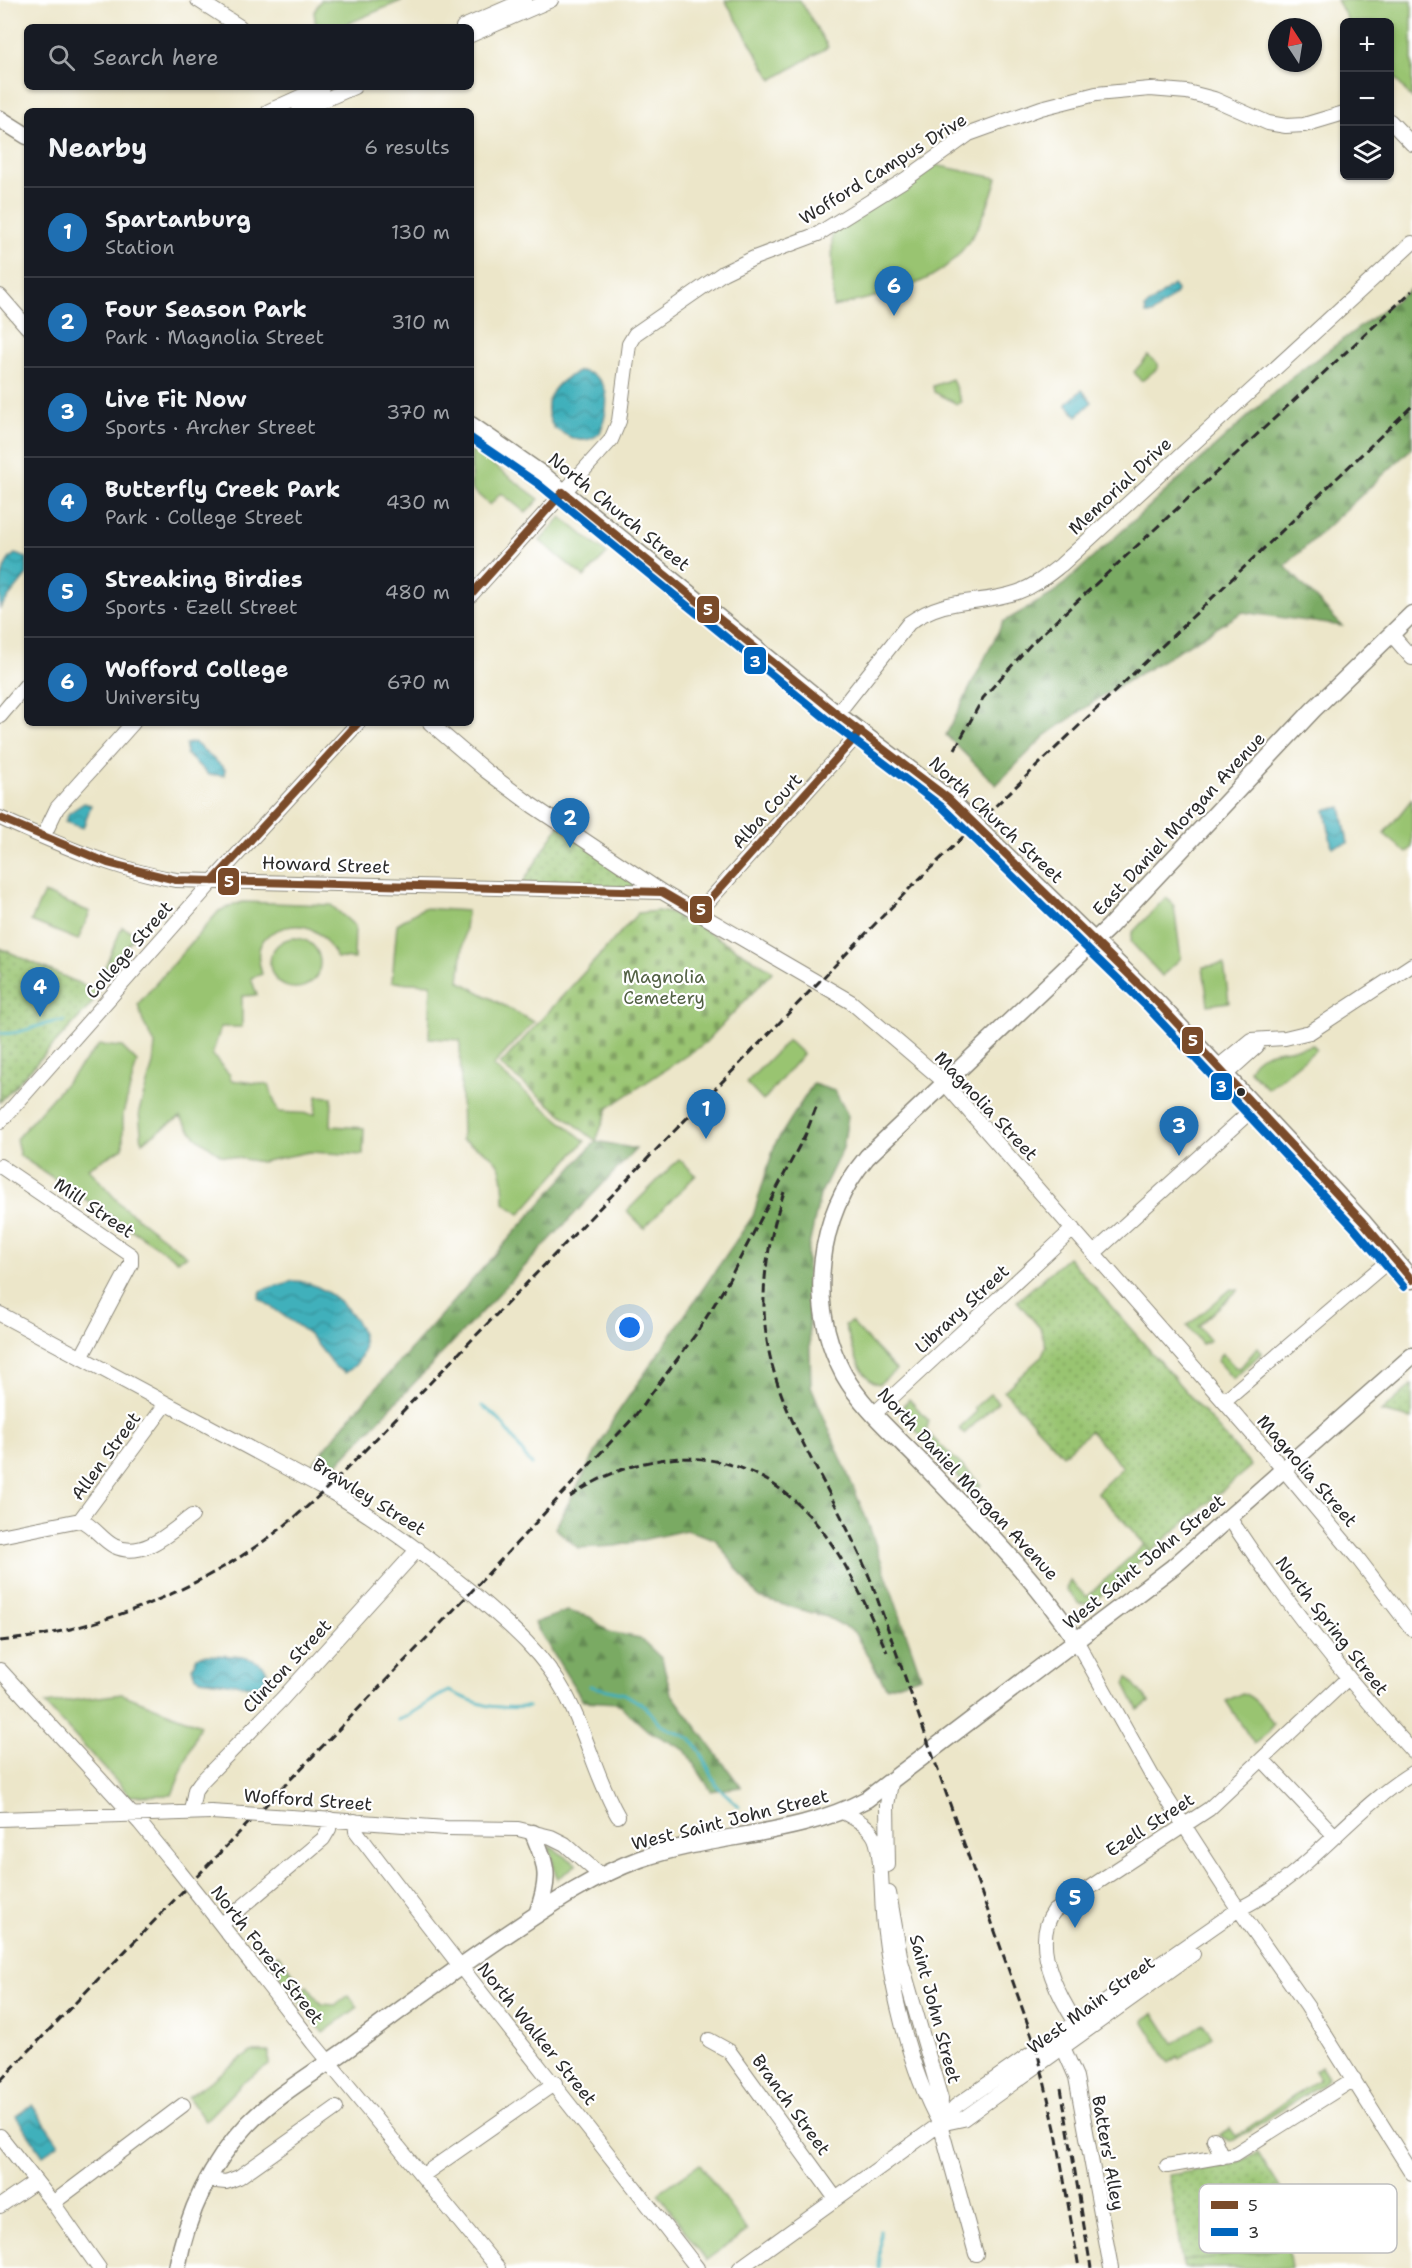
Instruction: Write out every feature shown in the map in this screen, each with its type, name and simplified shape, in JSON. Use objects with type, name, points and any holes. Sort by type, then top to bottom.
[{"type":"main road","points":[[0,119],[24,134]]},
{"type":"main road","name":"North Church Street","points":[[474,427],[521,459],[837,714],[949,799],[1096,940],[1222,1071],[1412,1280]]},
{"type":"main road","name":"East Daniel Morgan Avenue","points":[[945,1083],[1096,940],[1313,710],[1412,614]]},
{"type":"main road","name":"North Daniel Morgan Avenue","points":[[945,1083],[856,1170],[845,1187],[829,1222],[822,1266],[822,1296],[831,1342],[846,1377],[875,1413],[1044,1594],[1077,1642]]},
{"type":"main road","name":"West Saint John Street","points":[[177,2268],[190,2216],[206,2180],[248,2124],[298,2084],[459,1966],[600,1875],[642,1858],[690,1845],[771,1831],[843,1812],[891,1783],[1077,1642],[1230,1519],[1412,1356]]},
{"type":"main road","points":[[533,1833],[544,1858],[547,1886],[537,1914]]},
{"type":"street","points":[[198,0],[235,24]]},
{"type":"street","points":[[470,24],[525,0]]},
{"type":"street","points":[[474,34],[551,0]]},
{"type":"street","points":[[277,108],[325,90]]},
{"type":"street","points":[[303,108],[325,90]]},
{"type":"street","name":"Wofford Campus Drive","points":[[563,492],[615,434],[620,421],[629,344],[635,334],[723,273],[754,258],[818,234],[906,179],[969,134],[1062,101],[1131,90],[1187,92],[1214,99],[1260,120],[1286,126],[1304,125],[1340,114]]},
{"type":"street","points":[[1394,126],[1412,144]]},
{"type":"street","name":"Memorial Drive","points":[[837,714],[909,623],[921,614],[951,603],[1019,592],[1041,581],[1061,565],[1412,243]]},
{"type":"street","points":[[0,296],[24,324]]},
{"type":"street","points":[[474,593],[563,492]]},
{"type":"street","points":[[1391,634],[1412,658]]},
{"type":"street","points":[[0,716],[24,688]]},
{"type":"street","points":[[43,837],[57,808],[130,726]]},
{"type":"street","name":"College Street","points":[[0,1122],[213,881],[355,726]]},
{"type":"street","name":"Magnolia Street","points":[[434,726],[486,771],[533,806],[662,892],[851,1002],[945,1083],[1284,1470],[1356,1556],[1412,1629]]},
{"type":"street","name":"Alba Court","points":[[698,913],[861,731]]},
{"type":"street","name":"Howard Street","points":[[0,818],[43,837],[147,874],[176,880],[662,892]]},
{"type":"street","points":[[1222,1071],[1258,1040],[1285,1038],[1310,1032],[1412,965]]},
{"type":"street","points":[[1094,1253],[1255,1107]]},
{"type":"street","name":"Mill Street","points":[[0,1166],[131,1255],[131,1264],[81,1358]]},
{"type":"street","name":"Library Street","points":[[875,1413],[1073,1229]]},
{"type":"street","points":[[1224,1401],[1393,1257]]},
{"type":"street","name":"Brawley Street","points":[[0,1314],[333,1493],[418,1549],[514,1629],[549,1669],[575,1714],[605,1794],[618,1816]]},
{"type":"street","name":"Allen Street","points":[[0,1536],[80,1520],[166,1404]]},
{"type":"street","points":[[80,1520],[93,1527],[112,1545],[137,1551],[192,1516]]},
{"type":"street","name":"North Spring Street","points":[[1230,1519],[1258,1563],[1347,1678],[1412,1751]]},
{"type":"street","name":"Clinton Street","points":[[191,1811],[195,1790],[200,1783],[282,1699],[418,1549]]},
{"type":"street","name":"North Daniel Morgan Avenue","points":[[1077,1642],[1151,1774],[1242,1913],[1307,2006],[1412,2173]]},
{"type":"street","name":"North Forest Street","points":[[0,1670],[171,1861],[329,2062],[423,2175],[491,2266]]},
{"type":"street","name":"Ezell Street","points":[[1076,2023],[1055,1980],[1044,1942],[1048,1919],[1061,1905],[1209,1809],[1347,1678]]},
{"type":"street","points":[[1262,1759],[1335,1836]]},
{"type":"street","name":"West Main Street","points":[[940,2124],[963,2119],[1063,2047],[1242,1913],[1392,1785],[1412,1773]]},
{"type":"street","name":"Saint John Street","points":[[891,1783],[886,1805],[888,1878],[894,1925],[901,1961],[941,2098],[940,2124]]},
{"type":"street","name":"Wofford Street","points":[[0,1819],[191,1811],[446,1828],[518,1829],[565,1844],[600,1875]]},
{"type":"street","name":"Saint John Street","points":[[843,1812],[862,1822],[875,1837],[879,1853],[884,1927],[901,2016],[930,2106],[940,2124]]},
{"type":"street","points":[[222,1924],[323,1839],[329,1828],[330,1819]]},
{"type":"street","name":"North Walker Street","points":[[355,1821],[356,1831],[459,1966],[555,2083],[697,2268]]},
{"type":"street","name":"West Main Street","points":[[740,2268],[940,2124],[956,2106],[1242,1913]]},
{"type":"street","name":"Branch Street","points":[[709,2040],[729,2051],[836,2199]]},
{"type":"street","name":"Batters' Alley","points":[[1063,2047],[1076,2077],[1111,2268]]},
{"type":"street","points":[[1167,2166],[1222,2157],[1252,2144],[1354,2079]]},
{"type":"street","points":[[423,2175],[555,2083]]},
{"type":"street","points":[[53,2203],[183,2105]]},
{"type":"street","points":[[206,2180],[226,2182],[239,2177],[336,2108]]},
{"type":"street","points":[[940,2124],[976,2254]]},
{"type":"street","points":[[0,2136],[53,2203],[99,2268]]},
{"type":"street","points":[[1214,2139],[1222,2157]]},
{"type":"street","points":[[0,2206],[35,2182]]},
{"type":"green space","points":[[321,0],[403,0],[347,24],[316,24],[314,12]]},
{"type":"green space","points":[[725,0],[800,0],[828,47],[772,80]]},
{"type":"green space","points":[[1337,0],[1412,0],[1412,99],[1394,77],[1394,18],[1347,18]]},
{"type":"green space","points":[[935,165],[997,178],[985,211],[972,237],[956,257],[939,272],[918,283],[894,292],[833,307],[832,231]]},
{"type":"green space","points":[[1412,288],[1412,448],[1285,566],[1342,626],[1243,612],[1104,695],[1045,736],[996,785],[946,735],[1003,622],[1054,593],[1287,381]]},
{"type":"green space","points":[[1148,356],[1158,364],[1158,368],[1140,380],[1134,372]]},
{"type":"green space","points":[[952,379],[961,402],[957,404],[934,392],[933,386]]},
{"type":"green space","points":[[474,451],[539,499],[526,513],[501,493],[490,505],[474,492]]},
{"type":"green space","points":[[561,517],[607,554],[584,577],[540,541]]},
{"type":"green space","points":[[1412,799],[1412,847],[1407,853],[1384,834]]},
{"type":"green space","points":[[560,824],[662,892],[518,890]]},
{"type":"green space","points":[[44,893],[90,912],[78,940],[31,921]]},
{"type":"green space","points":[[1166,897],[1174,906],[1181,958],[1162,976],[1131,942],[1132,933]]},
{"type":"green space","points":[[242,902],[331,905],[355,926],[354,959],[337,958],[320,935],[307,927],[285,927],[266,937],[259,950],[262,974],[251,978],[257,995],[242,996],[242,1027],[221,1027],[212,1055],[230,1075],[231,1080],[269,1085],[278,1112],[315,1114],[317,1096],[332,1097],[331,1126],[364,1128],[363,1155],[309,1152],[261,1162],[221,1155],[196,1137],[180,1117],[142,1142],[139,1111],[153,1064],[155,1044],[143,1022],[138,1004],[219,911]]},
{"type":"green space","points":[[423,908],[467,911],[459,981],[534,1022],[493,1066],[585,1141],[520,1214],[504,1203],[502,1178],[497,1162],[462,1140],[460,1040],[429,1038],[431,984],[392,982],[397,924]]},
{"type":"green space","name":"Magnolia Cemetery","points":[[658,911],[679,915],[773,971],[705,1043],[608,1108],[596,1141],[500,1065],[638,913]]},
{"type":"green space","points":[[122,927],[137,934],[102,974]]},
{"type":"green space","points":[[295,938],[313,945],[320,963],[313,981],[295,988],[277,981],[270,963],[277,945]]},
{"type":"green space","points":[[0,948],[99,992],[89,1007],[0,1102]]},
{"type":"green space","points":[[1224,964],[1229,1002],[1208,1005],[1203,967]]},
{"type":"green space","points":[[788,1040],[803,1054],[763,1101],[746,1083]]},
{"type":"green space","points":[[99,1045],[122,1047],[137,1062],[123,1114],[123,1148],[88,1168],[122,1206],[187,1256],[177,1260],[20,1156],[16,1139]]},
{"type":"green space","points":[[1313,1045],[1317,1049],[1268,1089],[1249,1070],[1254,1062],[1268,1053]]},
{"type":"green space","points":[[813,1084],[835,1091],[848,1116],[843,1148],[820,1195],[807,1255],[811,1386],[868,1523],[921,1676],[886,1687],[854,1632],[827,1617],[759,1598],[715,1539],[686,1530],[616,1546],[578,1548],[555,1528],[614,1418],[753,1216],[775,1144]]},
{"type":"green space","points":[[596,1141],[636,1149],[326,1476],[311,1466],[352,1415]]},
{"type":"green space","points":[[679,1159],[696,1175],[644,1228],[627,1211]]},
{"type":"green space","points":[[1068,1257],[1251,1466],[1151,1551],[1097,1492],[1123,1467],[1090,1431],[1063,1455],[1004,1391],[1041,1357],[1046,1346],[1040,1328],[1017,1301]]},
{"type":"green space","points":[[1231,1289],[1238,1290],[1198,1326],[1210,1340],[1202,1344],[1187,1326]]},
{"type":"green space","points":[[851,1322],[896,1370],[879,1384],[872,1381],[861,1368],[845,1325]]},
{"type":"green space","points":[[1258,1347],[1262,1353],[1233,1379],[1217,1361],[1222,1353],[1235,1367],[1240,1368]]},
{"type":"green space","points":[[1412,1385],[1412,1419],[1381,1412]]},
{"type":"green space","points":[[990,1394],[998,1402],[964,1434],[959,1428],[976,1412],[974,1408]]},
{"type":"green space","points":[[909,1399],[929,1421],[926,1431],[981,1485],[972,1492],[899,1412]]},
{"type":"green space","points":[[1145,1544],[1151,1551],[1092,1603],[1080,1604],[1066,1589],[1070,1580],[1086,1597]]},
{"type":"green space","points":[[567,1611],[590,1617],[609,1632],[640,1638],[662,1659],[671,1693],[741,1787],[711,1791],[685,1750],[647,1730],[617,1703],[583,1701],[534,1623]]},
{"type":"green space","points":[[1128,1677],[1149,1702],[1138,1710],[1125,1684]]},
{"type":"green space","points":[[1242,1693],[1256,1701],[1273,1724],[1269,1732],[1254,1744],[1226,1701]]},
{"type":"green space","points":[[122,1694],[200,1725],[172,1795],[130,1796],[45,1704]]},
{"type":"green space","points":[[549,1846],[577,1864],[557,1879]]},
{"type":"green space","points":[[278,1955],[298,1980],[289,1988],[269,1962]]},
{"type":"green space","points":[[307,1986],[321,2004],[336,2005],[349,1995],[358,2007],[323,2033],[295,1995]]},
{"type":"green space","points":[[1154,2013],[1174,2043],[1203,2023],[1212,2037],[1180,2059],[1178,2056],[1169,2063],[1144,2023],[1144,2020]]},
{"type":"green space","points":[[251,2052],[269,2052],[269,2065],[241,2084],[205,2121],[188,2097]]},
{"type":"green space","points":[[1321,2066],[1328,2077],[1324,2083],[1234,2140],[1229,2141],[1219,2135],[1230,2128],[1236,2136],[1319,2079],[1314,2071]]},
{"type":"green space","points":[[1258,2153],[1277,2184],[1199,2184],[1199,2253],[1248,2253],[1182,2261],[1169,2175],[1235,2164]]},
{"type":"green space","points":[[700,2164],[747,2231],[706,2260],[658,2193]]},
{"type":"green space","points":[[1247,2253],[1289,2253],[1291,2268],[1184,2268],[1182,2261]]},
{"type":"water","points":[[1173,285],[1177,290],[1176,294],[1152,314],[1146,314],[1145,308]]},
{"type":"water","points":[[580,371],[599,379],[606,394],[607,404],[600,433],[588,440],[571,438],[554,428],[548,410],[549,401],[557,387],[563,380]]},
{"type":"water","points":[[1082,390],[1092,402],[1077,416],[1066,404]]},
{"type":"water","points":[[15,554],[24,557],[24,579],[0,608],[4,570],[10,558]]},
{"type":"water","points":[[194,742],[225,769],[224,775],[209,775],[186,754],[186,744]]},
{"type":"water","points":[[84,803],[91,805],[83,828],[65,822],[69,813]]},
{"type":"water","points":[[1341,807],[1348,843],[1332,847],[1325,810]]},
{"type":"water","points":[[293,1281],[308,1283],[325,1291],[352,1315],[361,1330],[363,1346],[359,1360],[345,1373],[335,1367],[309,1334],[259,1298],[261,1291]]},
{"type":"water","points":[[205,1655],[248,1658],[256,1661],[267,1671],[264,1681],[256,1687],[200,1679],[195,1676],[192,1668],[197,1657]]},
{"type":"water","points":[[32,2105],[59,2144],[43,2155],[16,2116]]},
{"type":"waterway","points":[[0,1033],[16,1032],[64,1021]]},
{"type":"waterway","points":[[482,1406],[503,1425],[532,1465]]},
{"type":"waterway","points":[[590,1686],[625,1694],[646,1707],[661,1725],[691,1739],[700,1751],[717,1786],[739,1806]]},
{"type":"waterway","points":[[398,1720],[449,1691],[487,1705],[528,1707]]},
{"type":"waterway","points":[[879,2268],[880,2230]]},
{"type":"railway","points":[[955,749],[983,698],[1032,643],[1412,291]]},
{"type":"railway","points":[[0,1641],[72,1628],[144,1605],[213,1573],[245,1554],[299,1514],[355,1460],[910,888],[1412,406]]},
{"type":"railway","points":[[803,1141],[817,1105]]},
{"type":"railway","points":[[0,2081],[471,1592],[634,1417],[696,1334],[725,1287],[806,1133]]},
{"type":"railway","points":[[784,1192],[768,1253],[764,1306],[769,1353],[782,1396],[871,1581],[1037,2050],[1056,2133],[1079,2268]]},
{"type":"railway","points":[[570,1497],[598,1480],[627,1468],[658,1460],[688,1458],[719,1462],[748,1471],[776,1486],[816,1523],[851,1576],[887,1652]]},
{"type":"railway","points":[[1061,2088],[1091,2268]]},
{"type":"transit line","name":"3","points":[[474,440],[537,483],[830,722],[942,807],[1148,1008],[1354,1228],[1404,1287]]},
{"type":"transit line","name":"5","points":[[474,592],[563,492],[837,714],[949,799],[1156,1001],[1362,1221],[1412,1280]]},
{"type":"transit line","name":"5","points":[[213,881],[355,726]]},
{"type":"transit line","name":"5","points":[[0,818],[108,863],[176,880],[662,892],[698,913],[861,731]]},
{"type":"place","name":"Wofford College","points":[[894,316]]},
{"type":"place","name":"Four Season Park","points":[[570,848]]},
{"type":"place","name":"Butterfly Creek Park","points":[[40,1017]]},
{"type":"place","name":"Spartanburg","points":[[706,1139]]},
{"type":"place","name":"Live Fit Now","points":[[1179,1156]]},
{"type":"place","name":"Streaking Birdies","points":[[1075,1928]]}]
